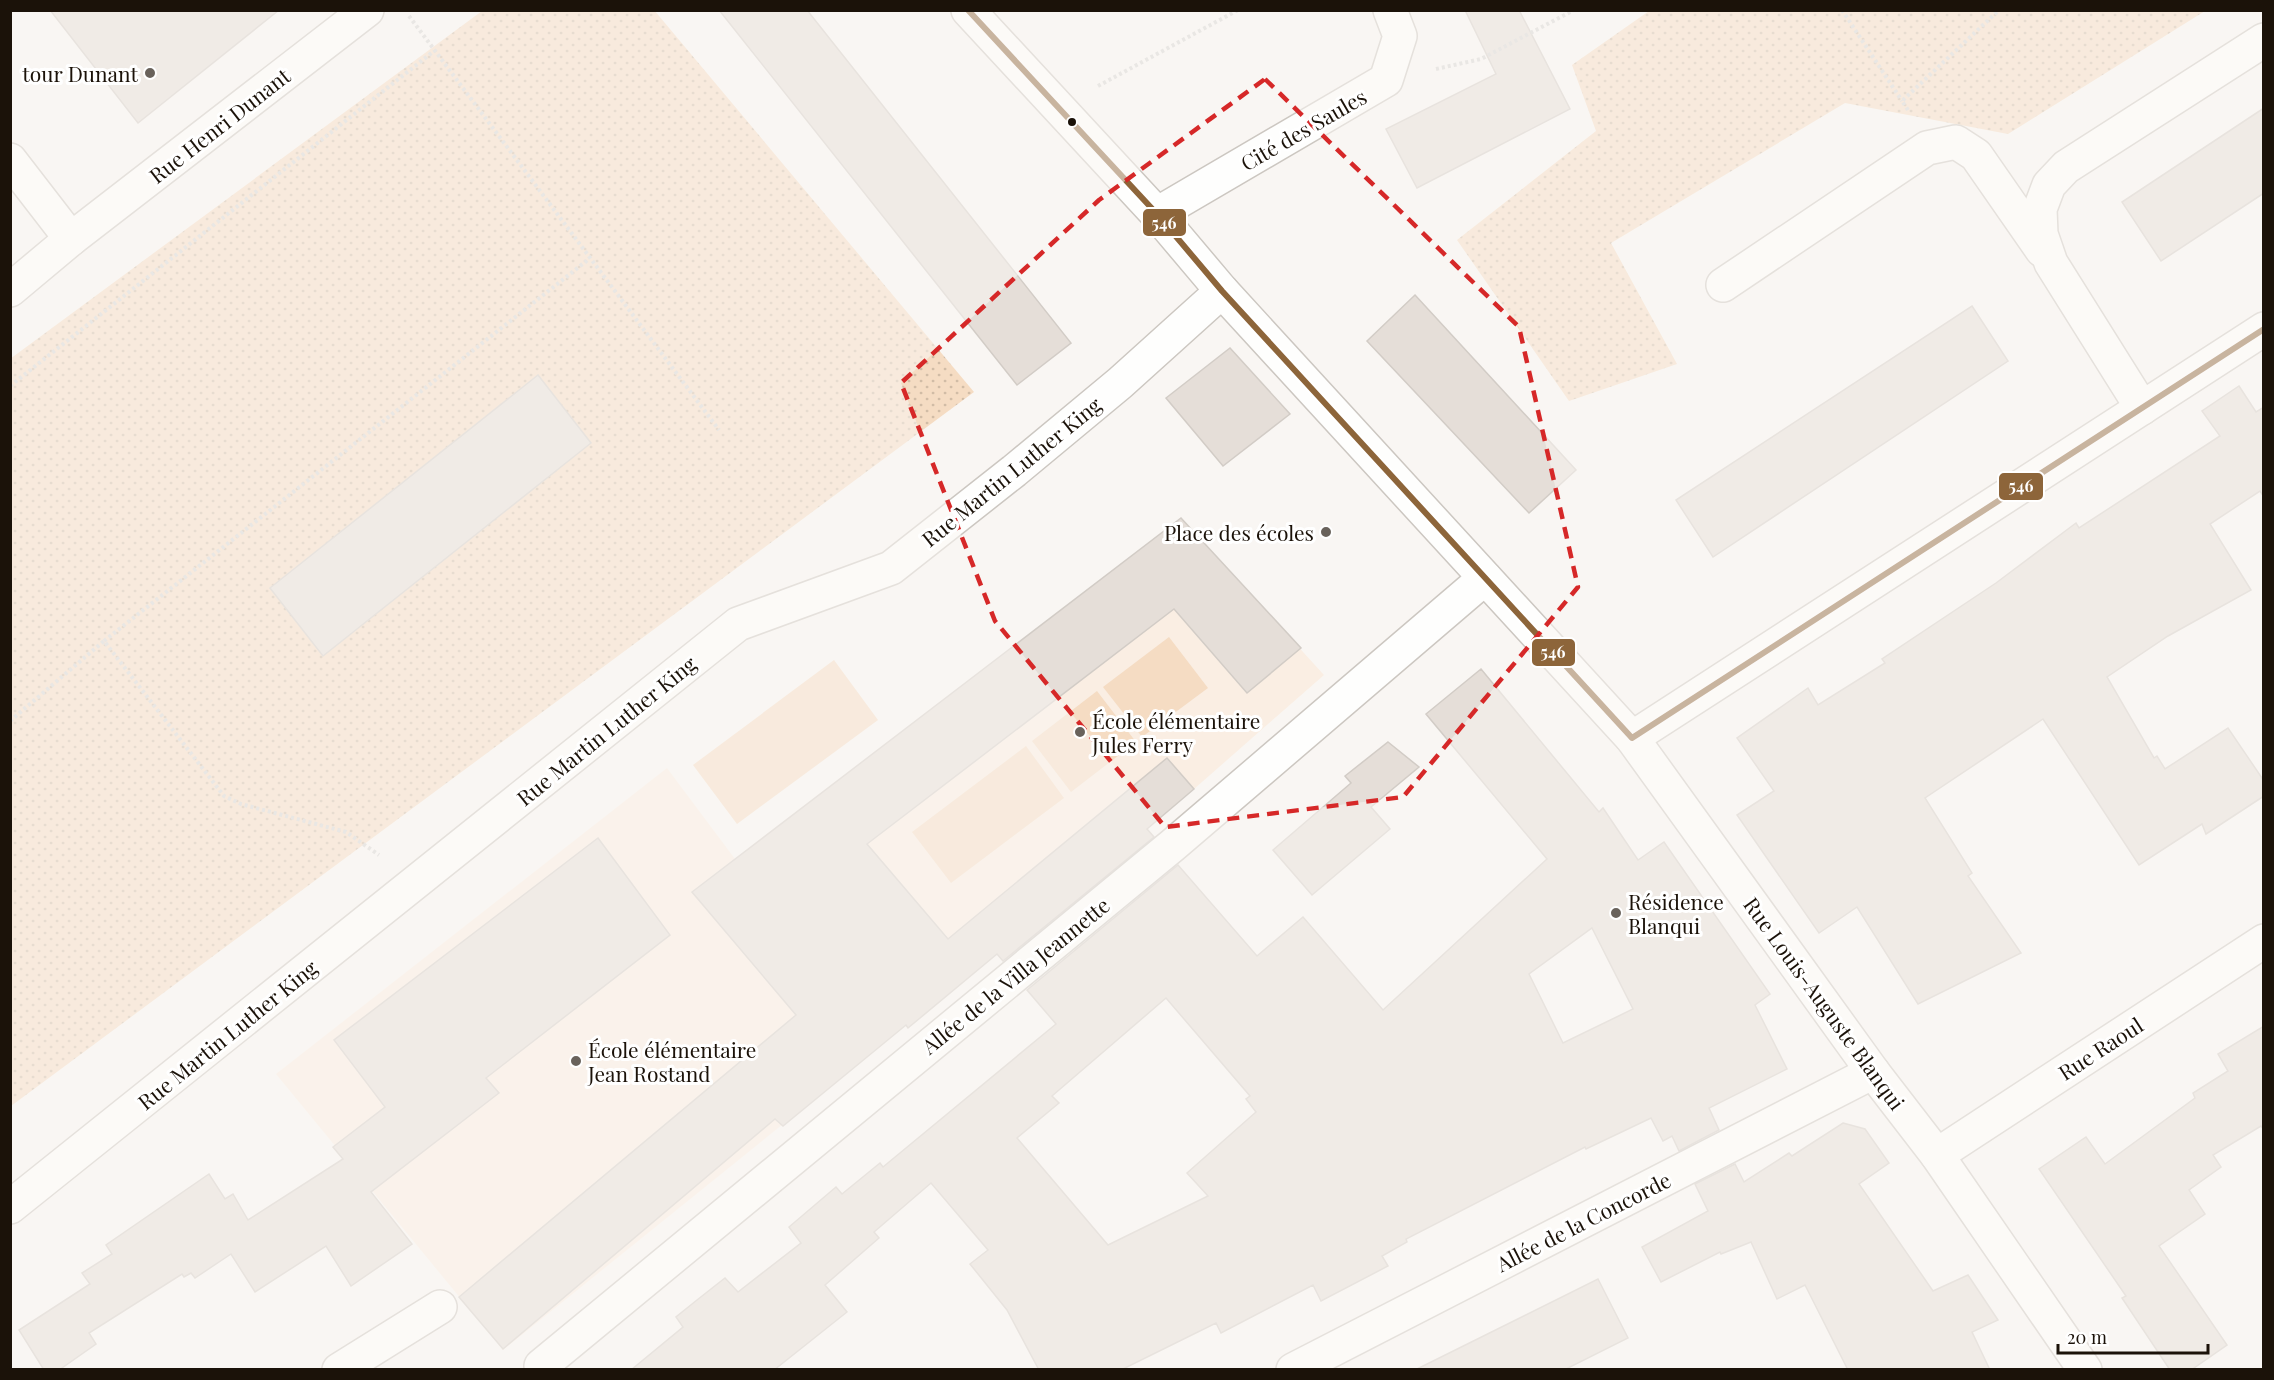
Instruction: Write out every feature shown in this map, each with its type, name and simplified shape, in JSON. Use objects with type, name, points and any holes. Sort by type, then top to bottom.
[{"type":"street","name":"Rue Henri Dunant","points":[[10,290],[71,238],[367,10]]},
{"type":"street","name":"Rue Louis-Auguste Blanqui","points":[[968,10],[1157,214],[1222,291],[1632,738],[1873,1072],[1936,1155],[2085,1370]]},
{"type":"street","name":"Cité des Saules","points":[[1157,214],[1386,80],[1400,36],[1390,10]]},
{"type":"street","points":[[2051,263],[2041,234],[2040,209],[2049,185],[2066,167],[2264,40]]},
{"type":"street","points":[[1723,285],[1927,148],[1956,142],[1977,155],[2051,263],[2142,408]]},
{"type":"street","points":[[10,159],[71,238]]},
{"type":"street","name":"Rue Martin Luther King","points":[[10,1207],[738,624],[891,568],[1014,471],[1120,383],[1222,291]]},
{"type":"street","points":[[1632,738],[2264,329]]},
{"type":"street","name":"Allée de la Villa Jeannette","points":[[541,1366],[1173,845],[1485,578]]},
{"type":"street","name":"Rue Raoul","points":[[1936,1155],[2264,941]]},
{"type":"street","name":"Allée de la Concorde","points":[[1293,1370],[1873,1072]]},
{"type":"street","points":[[339,1370],[440,1308]]},
{"type":"path","points":[[405,10],[719,430]]},
{"type":"path","points":[[1058,108],[1238,10]]},
{"type":"path","points":[[1386,80],[1481,59],[1574,10]]},
{"type":"path","points":[[1842,10],[1933,147]]},
{"type":"path","points":[[1902,101],[1999,10]]},
{"type":"path","points":[[10,386],[434,51]]},
{"type":"path","points":[[10,721],[104,641],[589,259]]},
{"type":"path","points":[[104,641],[224,796],[241,804],[346,832],[418,881]]},
{"type":"highlighted area","points":[[1265,79],[1519,327],[1578,587],[1403,797],[1165,827],[995,621],[901,383],[1099,200]]},
{"type":"shaded area","points":[[654,10],[974,392],[11,1106],[10,359],[482,11]]},
{"type":"shaded area","points":[[1649,11],[2205,11],[2008,134],[1845,103],[1611,243],[1677,364],[1569,401],[1457,240],[1596,131],[1572,65]]},
{"type":"shaded area","points":[[1181,518],[1324,675],[1194,789],[503,1350],[276,1074],[667,768],[735,859]]},
{"type":"shaded area","points":[[1169,637],[1208,688],[1142,737],[1103,687]]},
{"type":"shaded area","points":[[834,660],[878,720],[737,824],[693,765]]},
{"type":"shaded area","points":[[1097,691],[1136,742],[1071,792],[1032,741]]},
{"type":"shaded area","points":[[1026,746],[1064,798],[951,883],[912,832]]},
{"type":"building","name":"tour Dunant","points":[[50,10],[279,10],[138,123]]},
{"type":"building","points":[[719,10],[807,10],[1071,343],[1017,385]]},
{"type":"building","points":[[1465,10],[1519,10],[1570,109],[1417,188],[1386,129],[1496,74]]},
{"type":"building","points":[[2264,108],[2264,193],[2161,261],[2122,202]]},
{"type":"building","points":[[1415,295],[1576,470],[1529,513],[1367,341]]},
{"type":"building","points":[[1972,306],[2008,361],[1713,557],[1676,500]]},
{"type":"building","points":[[1230,348],[1290,414],[1223,466],[1166,398]]},
{"type":"building","points":[[538,375],[591,443],[323,656],[270,588]]},
{"type":"building","points":[[2239,386],[2256,412],[2264,407],[2264,497],[2260,491],[2210,524],[2251,590],[2168,636],[2107,677],[2154,758],[2157,756],[2165,769],[2228,728],[2264,781],[2264,796],[2206,834],[2202,824],[2139,865],[2043,719],[1925,798],[1972,873],[1968,876],[2021,953],[1918,1004],[1857,907],[1819,933],[1737,815],[1774,791],[1737,738],[1808,688],[1818,705],[1885,663],[1882,659],[1996,583],[2076,523],[2079,528],[2220,436],[2202,411]]},
{"type":"building","points":[[1181,518],[1301,648],[1247,693],[1174,609],[867,844],[948,939],[1167,758],[1194,789],[1147,829],[1154,837],[1003,961],[997,954],[908,1028],[906,1025],[783,1126],[775,1119],[503,1349],[459,1297],[796,1015],[692,892]]},
{"type":"building","points":[[1481,669],[1599,812],[1603,808],[1638,860],[1664,842],[1770,994],[1755,1005],[1787,1069],[1709,1108],[1719,1130],[1679,1151],[1672,1136],[1663,1141],[1651,1118],[1586,1149],[1585,1147],[1406,1239],[1407,1242],[1382,1256],[1388,1266],[1321,1301],[1313,1285],[1221,1333],[1216,1323],[1121,1370],[1039,1370],[1007,1310],[970,1264],[988,1250],[931,1183],[874,1232],[879,1238],[825,1285],[847,1312],[774,1370],[631,1370],[683,1327],[676,1317],[725,1278],[738,1292],[801,1243],[789,1227],[836,1187],[842,1194],[880,1163],[883,1167],[1056,1024],[1027,990],[1178,865],[1257,956],[1303,917],[1383,1010],[1547,859],[1426,714]],"holes":[[[1592,928],[1633,1009],[1563,1043],[1529,974]],[[1166,998],[1250,1096],[1246,1099],[1256,1112],[1187,1173],[1208,1196],[1108,1245],[1017,1138],[1059,1103],[1052,1096]]]},
{"type":"building","points":[[1388,742],[1419,767],[1371,807],[1390,829],[1312,895],[1273,850],[1351,783],[1345,776]]},
{"type":"building","points":[[598,838],[670,935],[486,1078],[499,1093],[371,1192],[412,1244],[351,1286],[326,1246],[255,1292],[231,1254],[195,1278],[191,1273],[184,1277],[182,1274],[89,1333],[96,1344],[59,1370],[44,1370],[19,1330],[90,1284],[82,1273],[112,1254],[106,1245],[209,1174],[225,1199],[233,1194],[248,1220],[343,1159],[333,1147],[385,1107],[334,1040]]},
{"type":"building","points":[[2264,1026],[2264,1130],[2261,1126],[2213,1155],[2221,1167],[2189,1190],[2205,1214],[2159,1246],[2227,1345],[2191,1370],[2170,1370],[2122,1298],[2126,1296],[2039,1169],[2086,1137],[2105,1164],[2195,1098],[2193,1093],[2228,1071],[2218,1054]]},
{"type":"building","points":[[1843,1123],[1865,1129],[1889,1163],[1859,1184],[1933,1291],[1968,1275],[1998,1320],[1972,1332],[1990,1370],[1848,1370],[1805,1285],[1777,1299],[1751,1242],[1721,1254],[1720,1252],[1661,1282],[1642,1247],[1708,1211],[1695,1184],[1735,1164],[1744,1182],[1789,1153],[1792,1156]]},
{"type":"building","points":[[1598,1279],[1628,1338],[1564,1370],[1415,1370]]},
{"type":"transit line","name":"546","points":[[968,10],[1157,214],[1222,291],[1632,738],[2264,329]]},
{"type":"place","name":"tour Dunant","points":[[150,73]]},
{"type":"place","name":"Place des écoles","points":[[1326,532]]},
{"type":"place","name":"École élémentaire Jules Ferry","points":[[1080,732]]},
{"type":"place","name":"Résidence Blanqui","points":[[1616,913]]},
{"type":"place","name":"École élémentaire Jean Rostand","points":[[576,1061]]}]
